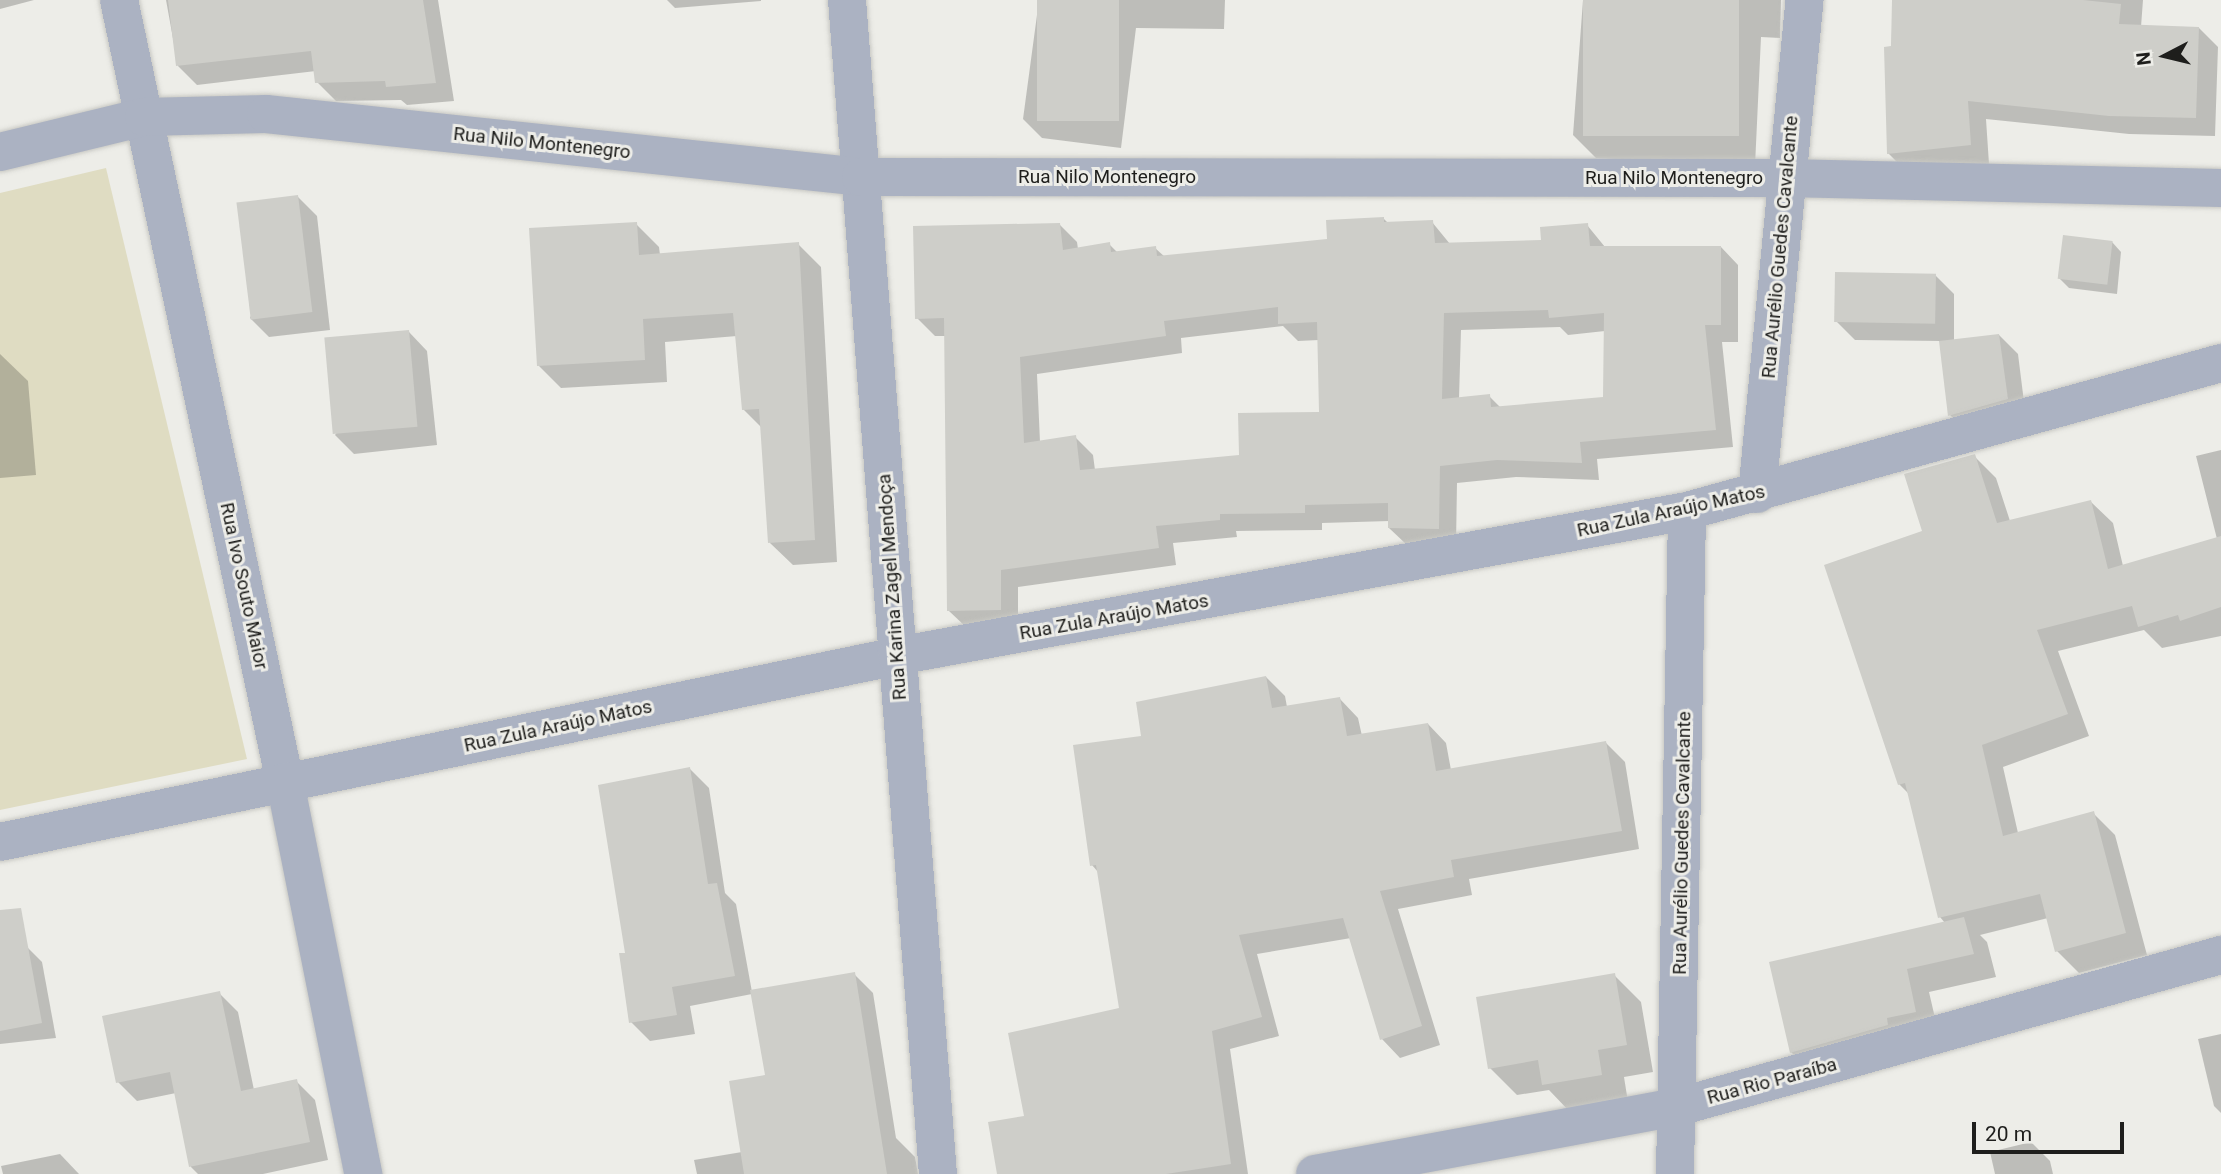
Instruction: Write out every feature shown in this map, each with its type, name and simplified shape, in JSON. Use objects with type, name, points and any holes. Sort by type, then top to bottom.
[{"type":"street","name":"Rua Ivo Souto Maior","points":[[120,0],[285,782],[363,1174]]},
{"type":"street","name":"Rua Karina Zagel Mendoça","points":[[847,0],[939,1174]]},
{"type":"street","name":"Rua Aurélio Guedes Cavalcante","points":[[1757,494],[1785,178],[1805,0]]},
{"type":"street","name":"Rua Nilo Montenegro","points":[[0,152],[144,117],[266,114],[861,177],[1785,178],[2221,188]]},
{"type":"street","name":"Rua Zula Araújo Matos","points":[[0,842],[897,656],[1687,511],[1757,494],[2221,363]]},
{"type":"street","name":"Rua Aurélio Guedes Cavalcante","points":[[1675,1174],[1687,511]]},
{"type":"street","name":"Rua Rio Paraíba","points":[[1315,1174],[1678,1107],[2221,954]]},
{"type":"shaded area","points":[[106,168],[247,759],[0,810],[0,193]]},
{"type":"building","points":[[168,0],[423,0],[436,83],[386,87],[385,81],[315,83],[311,51],[176,66]]},
{"type":"building","points":[[1037,0],[1119,0],[1119,121],[1037,121]]},
{"type":"building","points":[[1583,0],[1739,0],[1739,136],[1583,136]]},
{"type":"building","points":[[1892,0],[2083,0],[2121,4],[2119,24],[2199,27],[2196,118],[2109,116],[1968,101],[1971,145],[1887,154],[1884,47],[1891,46]]},
{"type":"building","points":[[298,195],[312,312],[251,320],[236,203]]},
{"type":"building","points":[[1384,217],[1384,222],[1433,220],[1435,243],[1541,240],[1540,227],[1588,223],[1590,246],[1721,246],[1721,325],[1705,325],[1716,430],[1580,442],[1582,463],[1497,460],[1440,466],[1439,529],[1388,528],[1388,503],[1305,505],[1305,513],[1220,514],[1220,520],[1156,526],[1159,548],[1001,570],[1001,610],[947,611],[944,318],[915,319],[913,226],[1060,223],[1063,250],[1110,242],[1111,252],[1156,246],[1157,256],[1327,239],[1326,220]],"holes":[[[1278,307],[1278,324],[1317,322],[1319,412],[1238,413],[1239,455],[1080,470],[1076,435],[1024,443],[1020,357],[1166,336],[1164,321]],[[1548,310],[1549,318],[1604,313],[1603,397],[1491,407],[1490,394],[1442,399],[1444,313]]]},
{"type":"building","points":[[637,222],[639,255],[799,242],[815,540],[768,543],[759,409],[742,410],[733,313],[643,319],[645,360],[537,366],[529,228]]},
{"type":"building","points":[[2063,235],[2113,241],[2107,285],[2058,279]]},
{"type":"building","points":[[1835,272],[1936,274],[1935,324],[1834,322]]},
{"type":"building","points":[[409,330],[417,427],[333,434],[324,337]]},
{"type":"building","points":[[1999,334],[2008,399],[1948,416],[1939,341]]},
{"type":"building","points":[[1975,454],[1997,523],[2091,500],[2108,569],[2221,536],[2221,607],[2180,621],[2178,615],[2138,627],[2132,606],[2037,630],[2068,714],[1982,745],[2003,836],[2094,811],[2126,933],[2055,952],[2040,894],[1938,918],[1905,783],[1898,785],[1824,565],[1922,531],[1904,474]]},
{"type":"building","points":[[1266,676],[1272,708],[1340,697],[1347,736],[1428,723],[1436,771],[1606,741],[1622,831],[1451,860],[1454,877],[1380,891],[1422,1026],[1380,1040],[1343,918],[1239,935],[1262,1017],[1212,1031],[1231,1164],[1166,1174],[997,1174],[988,1122],[1024,1116],[1008,1033],[1119,1008],[1096,865],[1090,866],[1073,745],[1141,736],[1136,702]]},
{"type":"building","points":[[690,767],[708,884],[717,883],[735,976],[672,987],[677,1015],[629,1023],[619,953],[625,953],[598,785]]},
{"type":"building","points":[[21,908],[42,1023],[0,1031],[0,910]]},
{"type":"building","points":[[1964,917],[1974,954],[1907,969],[1916,1012],[1887,1018],[1888,1025],[1790,1053],[1769,962]]},
{"type":"building","points":[[855,972],[887,1174],[744,1174],[729,1081],[765,1075],[750,990]]},
{"type":"building","points":[[1615,973],[1627,1045],[1598,1050],[1602,1075],[1542,1085],[1538,1060],[1488,1069],[1476,997]]},
{"type":"building","points":[[220,991],[241,1091],[297,1079],[310,1142],[189,1167],[170,1072],[116,1083],[102,1016]]}]
